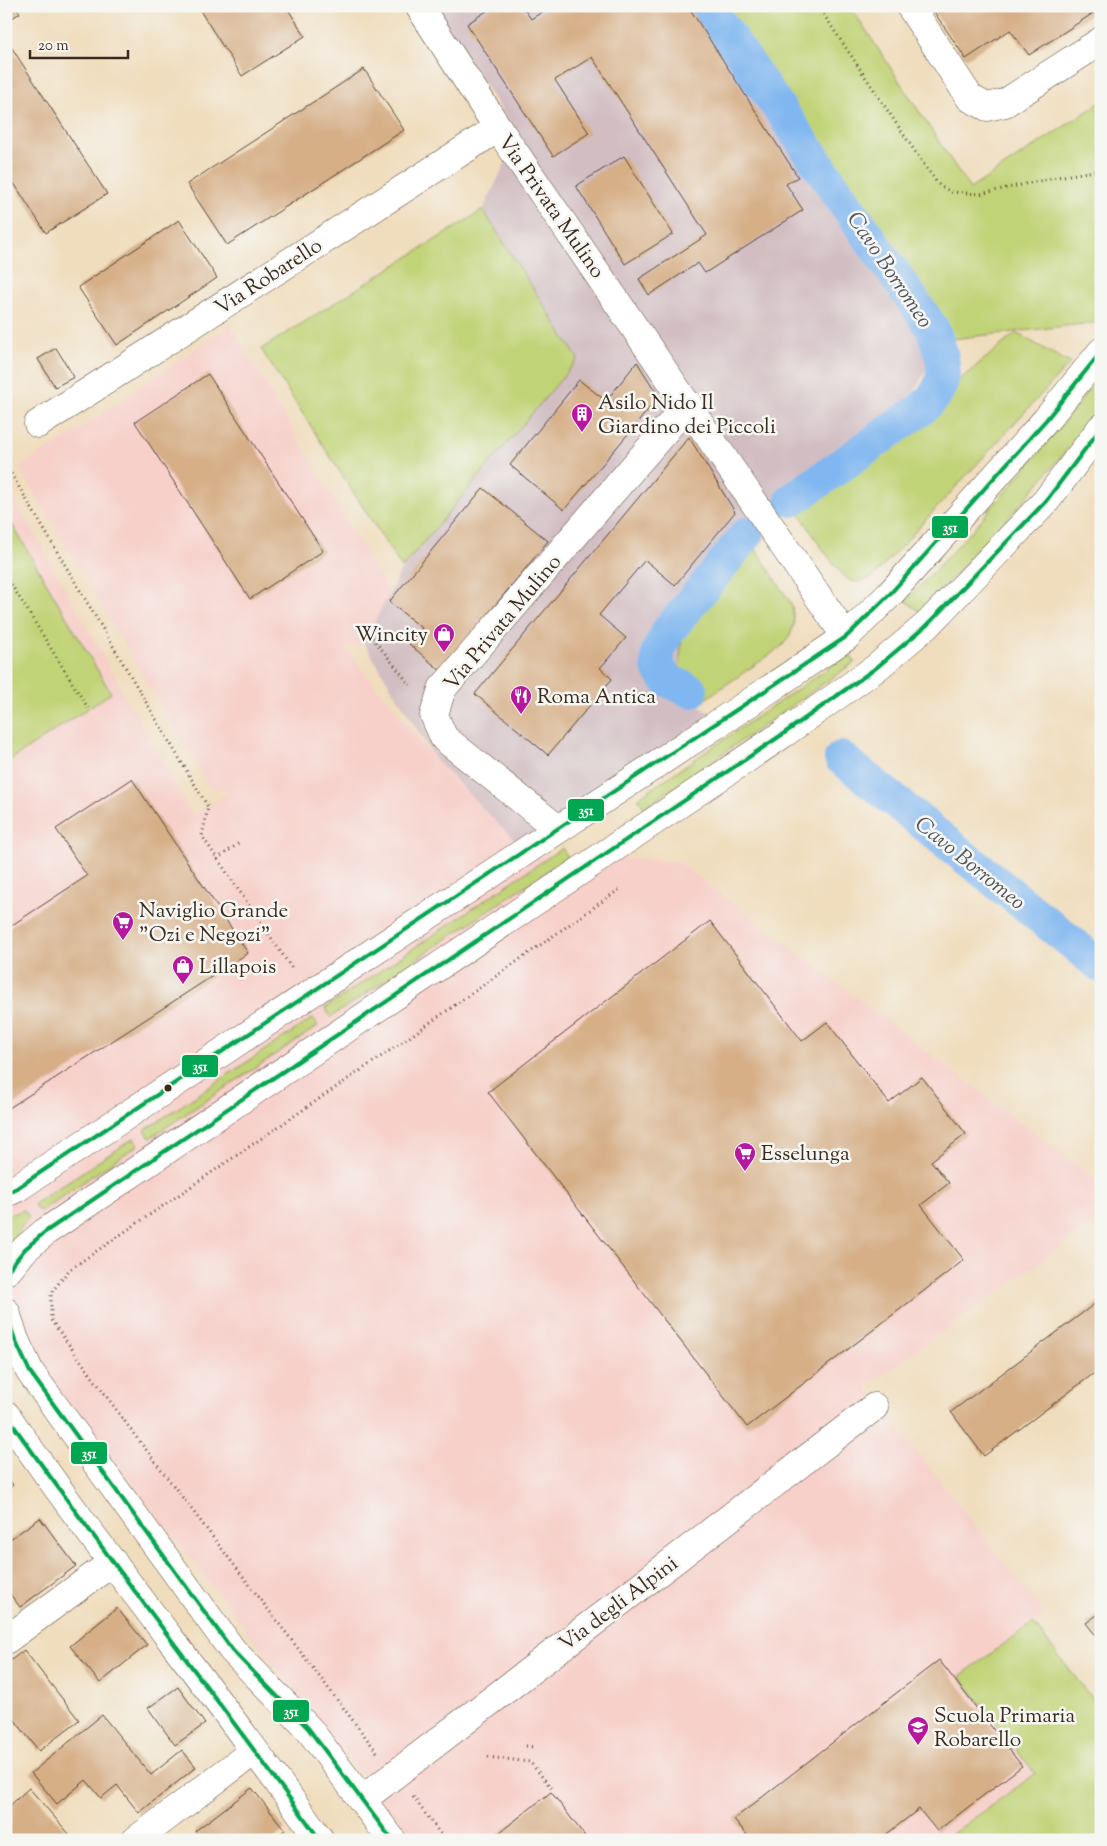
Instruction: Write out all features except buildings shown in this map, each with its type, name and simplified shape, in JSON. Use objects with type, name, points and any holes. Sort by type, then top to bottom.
[{"type":"street","name":"Via Privata Mulino","points":[[419,6],[498,128],[846,637]]},
{"type":"street","points":[[910,6],[970,98],[987,107],[1005,103],[1101,42]]},
{"type":"street","name":"Via Robarello","points":[[38,424],[498,128]]},
{"type":"street","points":[[6,1193],[730,716],[846,637],[890,594],[1046,420],[1101,352]]},
{"type":"street","name":"Via Privata Mulino","points":[[558,829],[444,738],[434,715],[442,689],[688,404]]},
{"type":"street","points":[[7,1274],[25,1249],[45,1232],[783,734],[876,668],[927,625],[1046,501],[1101,428]]},
{"type":"street","points":[[6,1312],[15,1340],[30,1372],[234,1651],[308,1728],[392,1840]]},
{"type":"street","name":"Via degli Alpini","points":[[363,1799],[874,1407]]},
{"type":"street","points":[[6,1415],[57,1489],[320,1840]]},
{"type":"street","points":[[6,1640],[113,1562]]},
{"type":"street","points":[[136,1840],[254,1751]]},
{"type":"path","points":[[818,6],[920,159],[938,184],[951,192],[980,194],[1057,177],[1101,170]]},
{"type":"path","points":[[6,464],[208,806],[202,836],[295,974]]},
{"type":"path","points":[[6,576],[8,584],[88,708]]},
{"type":"path","points":[[363,626],[434,715]]},
{"type":"path","points":[[217,859],[239,844]]},
{"type":"path","points":[[445,1840],[134,1434],[51,1320],[51,1293],[69,1270],[375,1061],[620,889]]},
{"type":"path","points":[[526,1746],[535,1747]]},
{"type":"path","points":[[488,1757],[530,1762],[553,1790]]},
{"type":"shaded area","points":[[434,6],[724,6],[943,340],[893,428],[804,496],[683,625],[677,694],[728,723],[530,854],[436,760],[364,643],[402,568],[578,359],[483,210],[518,136]]},
{"type":"shaded area","points":[[230,324],[390,594],[364,643],[345,648],[436,760],[529,853],[677,861],[1101,1184],[1101,1218],[866,1387],[1044,1614],[1034,1623],[1101,1710],[1101,1840],[410,1840],[6,1322],[6,1289],[10,1274],[6,1266],[6,483],[193,816],[229,792],[209,786],[19,467],[79,430]]},
{"type":"green space","points":[[724,6],[850,6],[970,189],[1101,102],[1101,322],[943,340]]},
{"type":"green space","points":[[483,210],[578,359],[402,568],[261,349]]},
{"type":"green space","points":[[1016,333],[1070,363],[873,577],[857,582],[846,578],[839,571],[799,513]]},
{"type":"green space","points":[[1101,374],[1101,406],[1020,505],[920,612],[906,601],[975,527],[1049,441]]},
{"type":"green space","points":[[6,514],[111,693],[6,763]]},
{"type":"green space","points":[[755,548],[792,605],[794,624],[790,636],[781,647],[695,706],[677,695],[683,625]]},
{"type":"green space","points":[[849,654],[855,662],[644,808],[638,798]]},
{"type":"green space","points":[[562,848],[568,857],[331,1017],[325,1008]]},
{"type":"green space","points":[[313,1018],[318,1026],[150,1138],[145,1130]]},
{"type":"green space","points":[[134,1138],[138,1145],[41,1211],[35,1208],[35,1203]]},
{"type":"green space","points":[[24,1210],[29,1217],[6,1248],[6,1216]]},
{"type":"green space","points":[[1033,1623],[1101,1710],[1101,1840],[957,1840],[952,1834],[1035,1774],[960,1676]]},
{"type":"waterway","name":"Cavo Borromeo","points":[[708,6],[932,328],[943,362],[942,380],[939,388],[927,404],[792,500]]},
{"type":"waterway","name":"Cavo Borromeo","points":[[691,691],[667,680],[658,667],[658,651],[669,630],[747,534]]},
{"type":"waterway","name":"Cavo Borromeo","points":[[841,758],[1101,966]]},
{"type":"transit line","name":"351","points":[[6,1193],[17,1188],[846,637],[890,594],[1046,420],[1101,352]]},
{"type":"transit line","name":"351","points":[[6,1286],[8,1270],[25,1249],[45,1232],[783,734],[876,668],[927,625],[1046,501],[1101,428]]},
{"type":"transit line","name":"351","points":[[6,1313],[15,1340],[30,1372],[233,1651],[308,1728],[392,1840]]},
{"type":"transit line","name":"351","points":[[6,1415],[83,1522],[320,1840]]},
{"type":"place","name":"Asilo Nido Il Giardino dei Piccoli","points":[[582,433]]},
{"type":"place","name":"Wincity","points":[[444,653]]},
{"type":"place","name":"Roma Antica","points":[[521,715]]},
{"type":"place","name":"Naviglio Grande \"Ozi e Negozi\"","points":[[123,941]]},
{"type":"place","name":"Lillapois","points":[[183,985]]},
{"type":"place","name":"Esselunga","points":[[745,1172]]},
{"type":"place","name":"Scuola Primaria Robarello","points":[[918,1746]]}]
